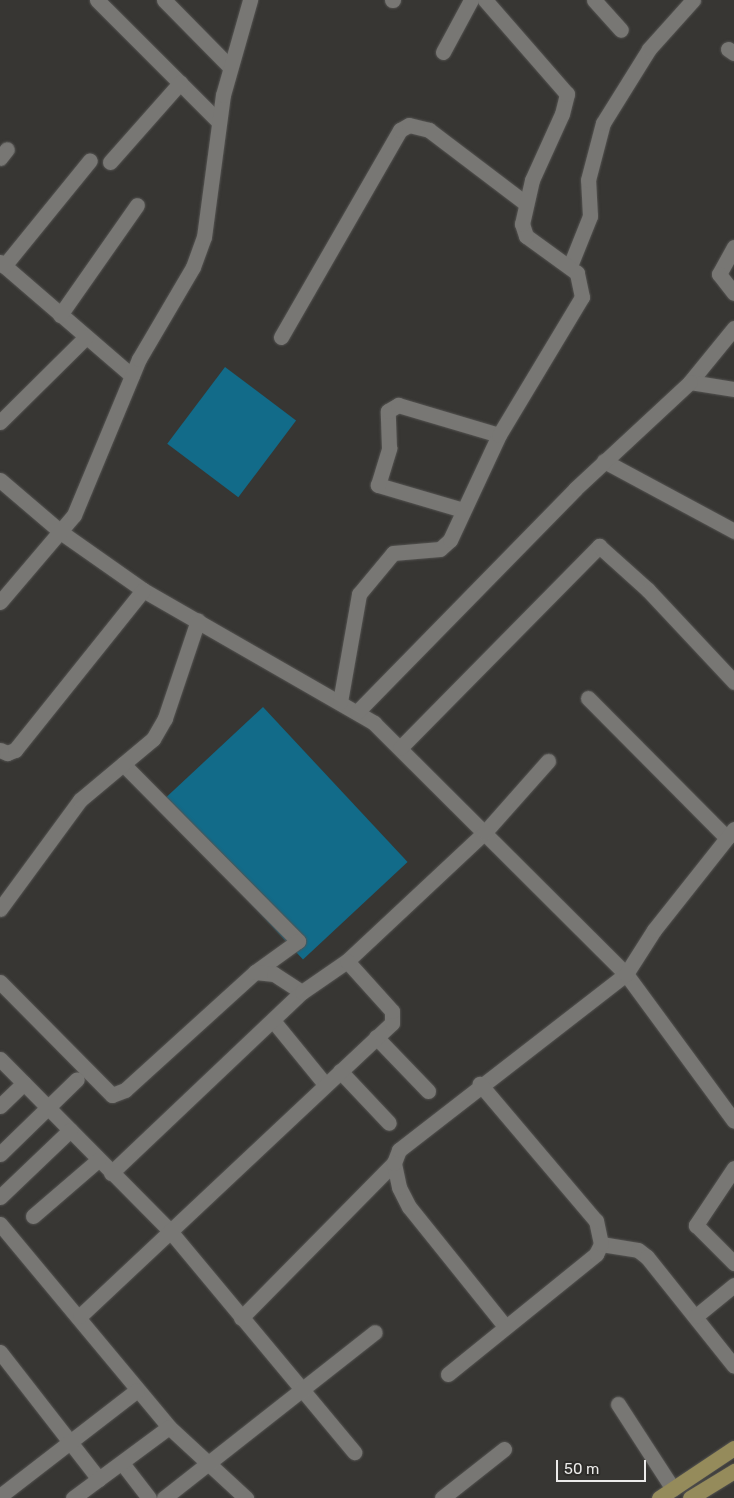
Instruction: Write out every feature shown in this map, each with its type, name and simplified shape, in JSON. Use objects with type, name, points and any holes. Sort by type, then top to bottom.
[{"type":"main road","points":[[659,1498],[734,1448]]},
{"type":"main road","points":[[690,1498],[734,1471]]},
{"type":"street","points":[[164,0],[230,67]]},
{"type":"street","points":[[0,602],[62,533],[88,488],[132,376],[199,254],[218,121],[230,67],[250,0]]},
{"type":"street","points":[[443,52],[471,0]]},
{"type":"street","points":[[340,702],[359,594],[393,553],[446,546],[499,435],[579,304],[581,280],[570,266],[526,236],[523,212],[567,94],[485,0]]},
{"type":"street","points":[[594,0],[621,30]]},
{"type":"street","points":[[570,266],[590,216],[588,180],[603,123],[649,49],[693,0]]},
{"type":"street","points":[[103,2],[218,121]]},
{"type":"street","points":[[110,162],[180,83]]},
{"type":"street","points":[[281,337],[400,130],[409,125],[429,130],[523,212]]},
{"type":"street","points":[[90,160],[2,264],[132,376]]},
{"type":"street","points":[[60,315],[137,205]]},
{"type":"street","points":[[734,247],[719,274],[734,292]]},
{"type":"street","points":[[357,712],[604,461],[690,382],[734,328]]},
{"type":"street","points":[[0,422],[86,337]]},
{"type":"street","points":[[690,382],[734,389]]},
{"type":"street","points":[[464,510],[378,485],[389,448],[388,411],[398,404],[499,435]]},
{"type":"street","points":[[604,461],[734,531]]},
{"type":"street","points":[[0,480],[62,533],[146,591],[357,712],[400,748],[626,974],[734,1121]]},
{"type":"street","points":[[400,748],[599,546],[648,590],[734,682]]},
{"type":"street","points":[[0,750],[7,753],[15,750],[146,591]]},
{"type":"street","points":[[0,909],[80,800],[124,764],[160,728],[198,620]]},
{"type":"street","points":[[241,1318],[394,1163],[408,1140],[626,974],[654,930],[730,834],[588,698]]},
{"type":"street","points":[[112,1173],[275,1023],[302,992],[347,961],[485,832],[548,761]]},
{"type":"street","points":[[0,982],[112,1095],[126,1090],[254,972],[298,941],[124,764]]},
{"type":"street","points":[[80,1316],[392,1023],[392,1011],[347,961]]},
{"type":"street","points":[[254,972],[274,974],[302,992]]},
{"type":"street","points":[[275,1023],[325,1084]]},
{"type":"street","points":[[376,1038],[428,1091]]},
{"type":"street","points":[[0,1059],[170,1231],[299,1391],[354,1452]]},
{"type":"street","points":[[340,1070],[389,1123]]},
{"type":"street","points":[[0,1154],[77,1079]]},
{"type":"street","points":[[0,1106],[24,1082]]},
{"type":"street","points":[[448,1374],[504,1325],[596,1254],[601,1244],[596,1221],[480,1084]]},
{"type":"street","points":[[0,1197],[70,1130]]},
{"type":"street","points":[[33,1216],[98,1160]]},
{"type":"street","points":[[394,1163],[399,1187],[410,1207],[504,1325]]},
{"type":"street","points":[[734,1168],[696,1225],[734,1263]]},
{"type":"street","points":[[0,1224],[80,1316],[137,1390],[169,1427],[246,1498]]},
{"type":"street","points":[[601,1244],[632,1248],[647,1257],[734,1366]]},
{"type":"street","points":[[696,1316],[734,1285]]},
{"type":"street","points":[[164,1498],[375,1332]]},
{"type":"street","points":[[0,1352],[99,1479]]},
{"type":"street","points":[[4,1496],[137,1390]]},
{"type":"street","points":[[618,1404],[673,1489]]},
{"type":"street","points":[[74,1498],[169,1427]]},
{"type":"street","points":[[442,1498],[504,1449]]},
{"type":"street","points":[[122,1463],[149,1498]]},
{"type":"building","points":[[225,367],[296,421],[238,497],[167,444]]},
{"type":"building","points":[[263,707],[408,862],[303,960],[158,805]]}]
